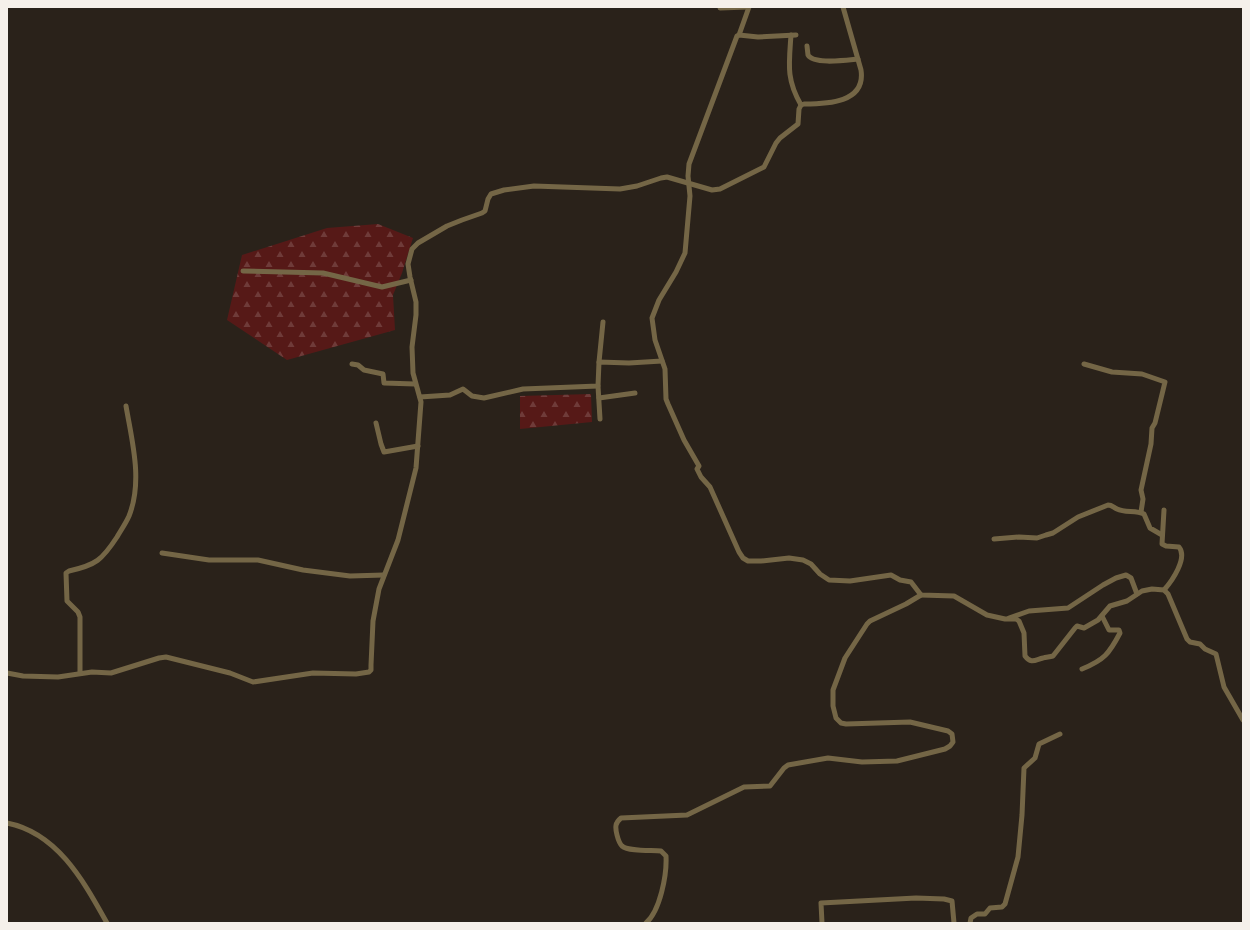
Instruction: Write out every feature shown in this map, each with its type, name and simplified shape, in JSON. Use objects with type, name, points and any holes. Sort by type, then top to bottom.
[{"type":"street","points":[[720,8],[748,7],[739,35],[737,36],[689,164],[688,183],[690,196],[685,253],[676,272],[659,300],[652,318],[655,340],[665,369],[666,399],[688,449],[695,457],[699,466],[697,469],[701,477],[710,487],[743,558],[752,561],[789,558],[803,560],[811,564],[820,574],[829,580],[850,581],[891,575],[900,580],[911,582],[921,595]]},
{"type":"street","points":[[801,105],[834,102],[848,98],[854,93],[860,84],[862,76],[843,7]]},
{"type":"street","points":[[739,35],[758,37],[794,35],[789,71],[792,89],[801,105]]},
{"type":"street","points":[[807,46],[808,55],[812,60],[832,61],[858,59]]},
{"type":"street","points":[[7,673],[23,676],[58,678],[80,673],[111,673],[166,657],[230,673],[253,682],[313,673],[356,674],[369,672],[371,665],[374,621],[379,590],[398,540],[416,468],[421,402],[413,373],[412,347],[416,302],[408,264],[412,249],[418,243],[448,226],[485,211],[488,199],[492,194],[514,188],[534,186],[620,189],[637,186],[667,177],[716,190],[761,170],[767,164],[776,143],[798,124],[799,109],[801,105]]},
{"type":"street","points":[[243,271],[319,273],[382,287],[411,280]]},
{"type":"street","points":[[600,419],[598,386],[603,322]]},
{"type":"street","points":[[599,362],[629,363],[662,361]]},
{"type":"street","points":[[352,364],[358,365],[364,370],[383,374],[384,383],[415,384]]},
{"type":"street","points":[[1084,364],[1112,372],[1142,374],[1165,382],[1155,424],[1152,428],[1151,444],[1141,490],[1143,499],[1141,512]]},
{"type":"street","points":[[420,397],[450,395],[464,389],[472,396],[484,398],[523,389],[598,386]]},
{"type":"street","points":[[599,398],[635,392]]},
{"type":"street","points":[[80,673],[80,616],[67,601],[66,573],[89,566],[106,553],[126,522],[131,511],[134,500],[136,471],[126,406]]},
{"type":"street","points":[[376,423],[384,452],[418,446]]},
{"type":"street","points":[[994,539],[1019,537],[1037,538],[1046,536],[1078,517],[1108,505],[1111,505],[1119,510],[1141,512],[1145,515],[1150,528],[1162,535]]},
{"type":"street","points":[[1164,510],[1162,544],[1164,546],[1179,547],[1181,550],[1179,566],[1176,574],[1164,590]]},
{"type":"street","points":[[162,553],[209,560],[258,560],[303,570],[350,576],[384,575]]},
{"type":"street","points":[[1005,619],[1028,611],[1068,608],[1116,578],[1126,575],[1131,578],[1137,594]]},
{"type":"street","points":[[646,923],[652,917],[661,893],[666,873],[666,856],[662,851],[629,850],[622,846],[619,842],[616,827],[616,824],[621,818],[687,815],[744,787],[770,786],[784,768],[788,766],[828,758],[862,762],[897,760],[945,749],[950,746],[953,742],[953,736],[948,731],[908,721],[867,722],[858,724],[843,723],[836,718],[833,710],[832,690],[845,658],[867,624],[870,621],[906,604],[921,595],[954,596],[987,615],[1005,619],[1016,619],[1024,633],[1025,656],[1029,660],[1035,661],[1043,657],[1053,656],[1077,626],[1084,628],[1094,623],[1110,606],[1127,600],[1142,591],[1152,589],[1164,590],[1168,594],[1187,639],[1190,642],[1200,644],[1205,649],[1216,654],[1224,687],[1243,720]]},
{"type":"street","points":[[1082,670],[1103,659],[1120,633],[1119,630],[1109,630],[1102,616]]},
{"type":"street","points":[[970,923],[971,918],[974,915],[985,914],[990,908],[1002,907],[1005,904],[1018,857],[1024,768],[1035,758],[1039,744],[1060,734]]},
{"type":"street","points":[[7,823],[17,824],[33,832],[66,858],[77,872],[107,923]]},
{"type":"street","points":[[822,923],[821,903],[916,898],[950,899],[952,901],[954,923]]},
{"type":"green space","points":[[378,224],[413,238],[402,273],[393,295],[395,330],[287,360],[227,320],[242,255],[327,228]]},
{"type":"green space","points":[[591,394],[592,422],[520,429],[520,396]]}]
